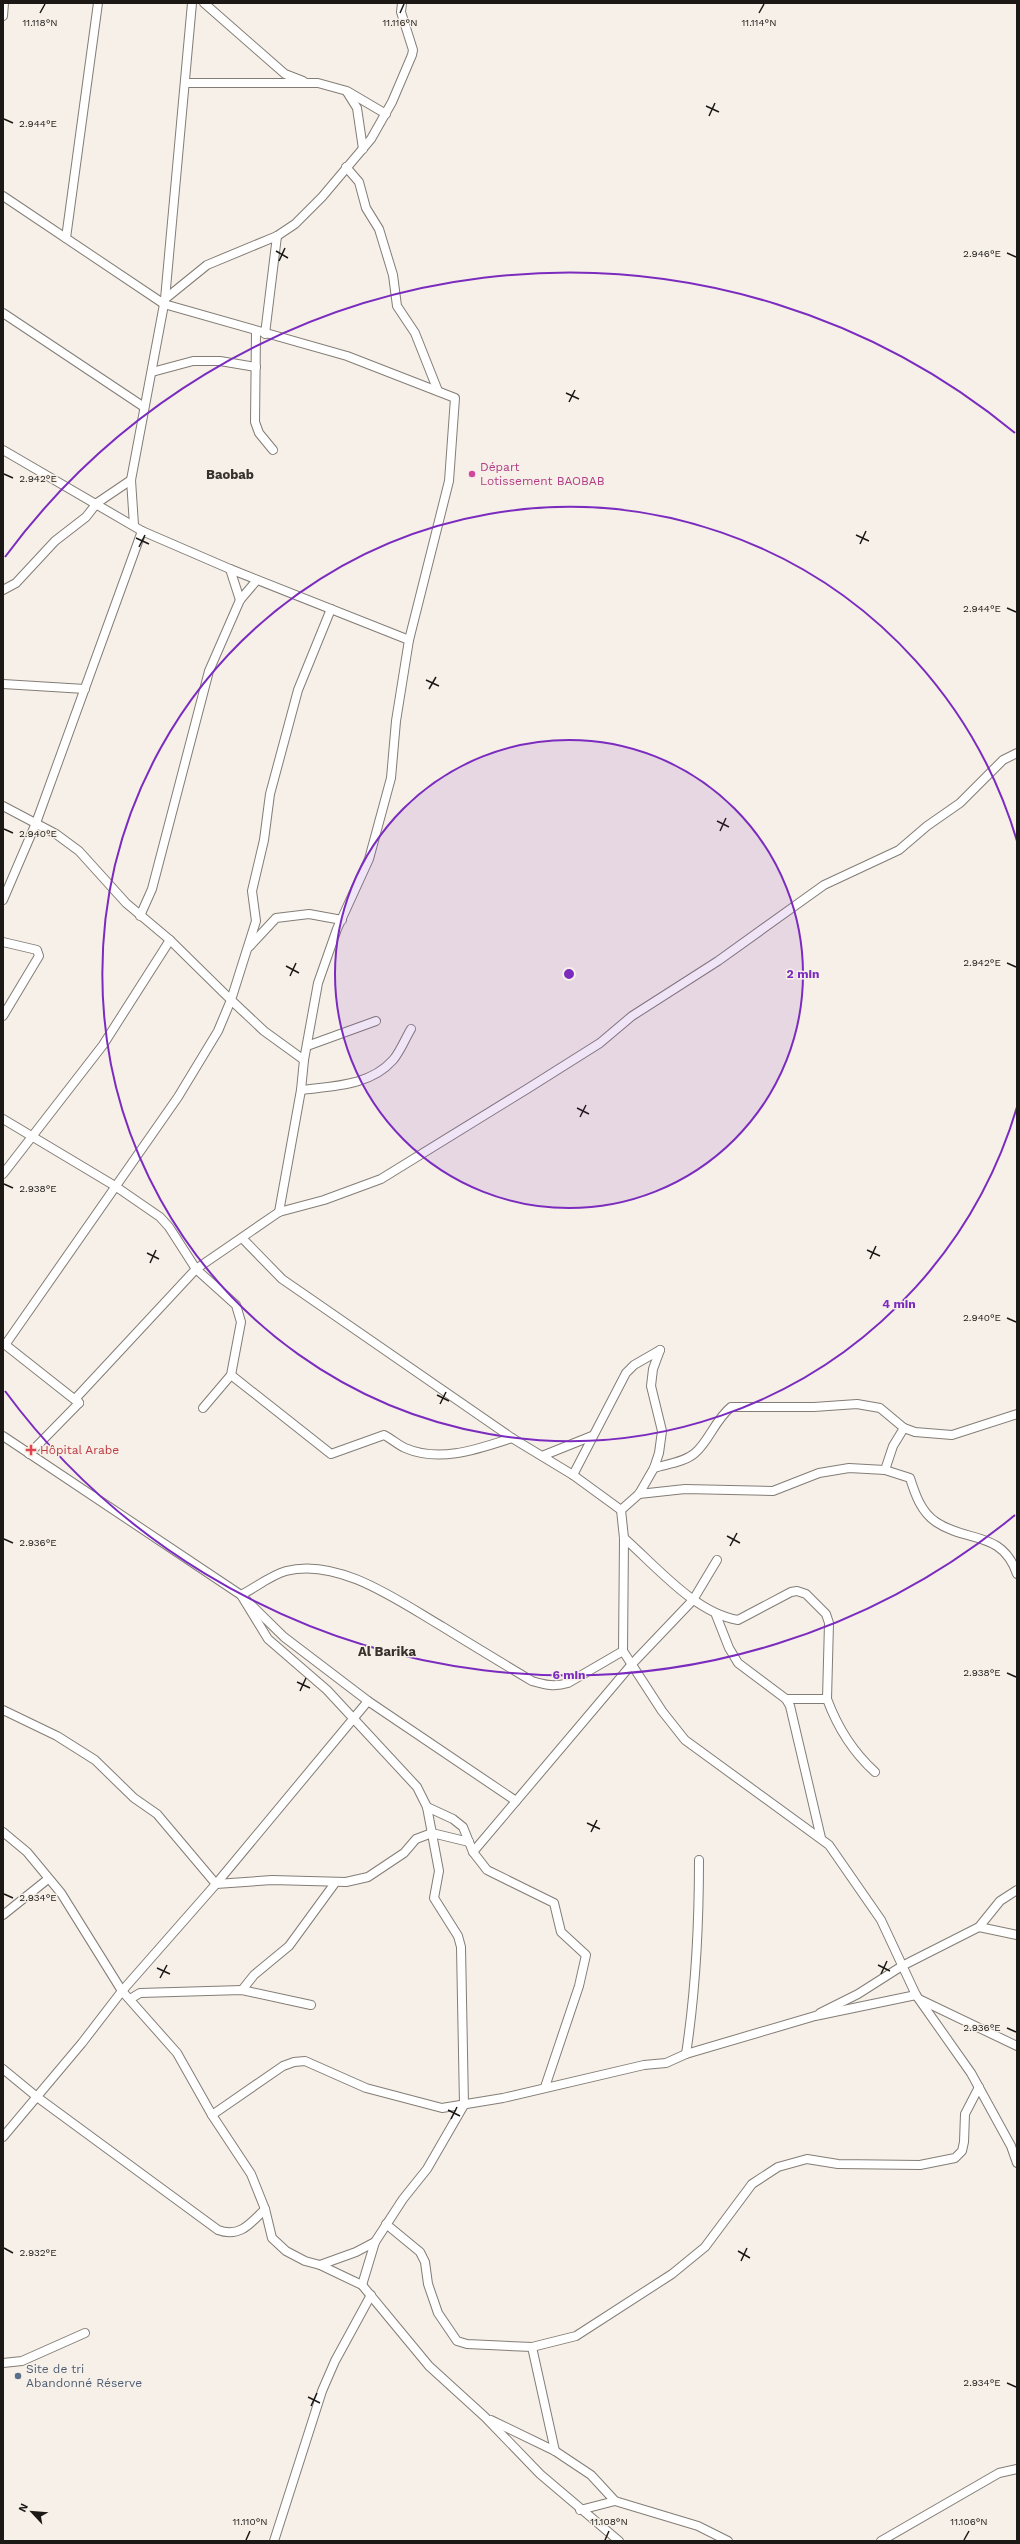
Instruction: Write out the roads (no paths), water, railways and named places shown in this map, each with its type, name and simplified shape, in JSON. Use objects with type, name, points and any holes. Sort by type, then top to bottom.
[{"type":"street","points":[[3,16],[4,3]]},
{"type":"street","points":[[66,238],[98,3]]},
{"type":"street","points":[[134,525],[131,480],[165,302],[186,83],[192,3]]},
{"type":"street","points":[[204,3],[285,74],[310,83],[347,91],[386,114]]},
{"type":"street","points":[[165,302],[208,265],[277,236],[295,224],[322,197],[362,149],[386,114],[412,55],[413,50],[401,12],[402,3]]},
{"type":"street","points":[[186,83],[310,83]]},
{"type":"street","points":[[347,91],[357,108],[362,149]]},
{"type":"street","points":[[346,167],[359,182],[366,208],[379,229],[393,275],[397,306],[415,333],[438,391]]},
{"type":"street","points":[[3,196],[165,302],[256,332],[347,356],[456,398],[449,481],[409,640],[396,721],[391,778],[368,859],[342,920],[318,983],[304,1060],[301,1090],[279,1212]]},
{"type":"street","points":[[265,334],[277,236]]},
{"type":"street","points":[[3,313],[144,407]]},
{"type":"street","points":[[256,332],[255,422],[258,433],[273,450]]},
{"type":"street","points":[[152,372],[193,361],[220,361],[256,367]]},
{"type":"street","points":[[3,450],[97,503],[142,531],[230,569],[409,640]]},
{"type":"street","points":[[3,590],[16,583],[55,541],[86,517],[97,503],[131,480]]},
{"type":"street","points":[[3,900],[36,824],[142,531]]},
{"type":"street","points":[[230,569],[240,600]]},
{"type":"street","points":[[140,916],[152,889],[209,671],[240,600],[257,580]]},
{"type":"street","points":[[79,1403],[4,1344],[199,1064],[218,1031],[230,1000],[256,921],[252,891],[264,840],[270,794],[298,690],[331,609]]},
{"type":"street","points":[[3,684],[85,689]]},
{"type":"street","points":[[79,1403],[76,1398],[196,1269],[279,1212],[324,1200],[381,1179],[527,1089],[600,1043],[632,1016],[718,961],[824,885],[899,850],[926,826],[960,803],[1002,760],[1017,753]]},
{"type":"street","points":[[3,806],[56,834],[79,851],[140,916],[170,940],[230,1000],[264,1031],[304,1060]]},
{"type":"street","points":[[247,949],[276,918],[309,914],[342,920]]},
{"type":"street","points":[[3,1174],[103,1045],[170,940]]},
{"type":"street","points":[[3,942],[37,950],[39,956],[3,1016]]},
{"type":"street","points":[[307,1046],[376,1021]]},
{"type":"street","points":[[301,1090],[353,1083],[382,1071],[394,1059],[411,1029]]},
{"type":"street","points":[[3,1119],[115,1186],[164,1222],[196,1269],[236,1305],[241,1322],[231,1375],[203,1408]]},
{"type":"street","points":[[242,1238],[282,1279],[512,1438],[573,1475],[620,1510],[624,1538],[622,1651],[662,1711],[685,1740],[821,1838],[834,1851],[881,1920],[918,1997],[979,2087],[1011,2146],[1017,2163]]},
{"type":"street","points":[[573,1475],[626,1373],[634,1364],[660,1350],[653,1369],[651,1386],[662,1432],[654,1468],[639,1494],[620,1510]]},
{"type":"street","points":[[231,1375],[331,1454],[384,1435],[404,1448],[439,1454],[476,1450],[512,1438]]},
{"type":"street","points":[[29,1454],[79,1403]]},
{"type":"street","points":[[654,1468],[691,1456],[697,1452],[715,1423],[731,1407],[814,1407],[857,1404],[880,1408],[904,1428],[915,1432],[952,1435],[1017,1414]]},
{"type":"street","points":[[885,1470],[893,1446],[904,1428]]},
{"type":"street","points":[[3,1436],[241,1596],[284,1637],[368,1702],[516,1801]]},
{"type":"street","points":[[542,1456],[592,1436]]},
{"type":"street","points":[[639,1494],[685,1489],[773,1491],[819,1473],[849,1468],[885,1470],[910,1478],[916,1497],[935,1521],[1000,1546],[1012,1561],[1017,1574]]},
{"type":"street","points":[[624,1538],[693,1600],[716,1615],[738,1620],[792,1592],[806,1594],[826,1614],[829,1623],[827,1699],[851,1744],[862,1760],[875,1772]]},
{"type":"street","points":[[473,1852],[632,1664],[693,1600],[716,1560]]},
{"type":"street","points":[[241,1596],[285,1571],[306,1568],[337,1573],[367,1584],[396,1598],[532,1681],[545,1686],[558,1686],[568,1683],[622,1651]]},
{"type":"street","points":[[241,1596],[268,1639],[327,1690],[355,1717],[418,1787],[427,1807],[439,1871],[434,1898],[458,1936],[461,1948],[464,2105],[427,2169],[374,2242],[362,2285]]},
{"type":"street","points":[[716,1615],[729,1648],[738,1663],[786,1698],[827,1699]]},
{"type":"street","points":[[786,1698],[801,1749],[821,1838]]},
{"type":"street","points":[[3,2137],[122,1991],[216,1884],[368,1702]]},
{"type":"street","points":[[3,1710],[57,1736],[95,1760],[134,1798],[157,1814],[216,1884]]},
{"type":"street","points":[[427,1807],[463,1827],[473,1852],[487,1870],[554,1904],[561,1932],[586,1955],[580,1986],[545,2087]]},
{"type":"street","points":[[3,1832],[27,1852],[61,1893],[122,1991],[130,1998],[176,2053],[212,2115],[251,2174],[265,2209],[272,2238],[286,2251],[305,2261],[320,2265],[362,2285],[429,2366],[485,2417],[540,2474],[580,2510],[619,2541]]},
{"type":"street","points":[[216,1884],[272,1880],[335,1883],[368,1877],[404,1853],[416,1839],[432,1833],[470,1842]]},
{"type":"street","points":[[686,2054],[694,2006],[699,1946],[699,1860]]},
{"type":"street","points":[[3,1915],[48,1879]]},
{"type":"street","points":[[242,1990],[254,1974],[289,1946],[335,1883]]},
{"type":"street","points":[[815,2016],[858,1994],[902,1966],[979,1928],[1000,1901],[1017,1890]]},
{"type":"street","points":[[979,1928],[1017,1935]]},
{"type":"street","points":[[130,1998],[140,1993],[242,1990],[311,2005]]},
{"type":"street","points":[[212,2115],[283,2066],[294,2062],[305,2061],[366,2088],[442,2108],[503,2098],[644,2065],[666,2063],[686,2054],[815,2016],[918,1997],[1017,2046]]},
{"type":"street","points":[[3,2069],[37,2097],[218,2230],[232,2234],[244,2230],[265,2209]]},
{"type":"street","points":[[386,2224],[420,2252],[425,2262],[428,2284],[438,2313],[457,2341],[467,2344],[532,2347],[576,2336],[672,2274],[705,2247],[752,2184],[778,2167],[807,2159],[838,2164],[920,2165],[955,2158],[962,2151],[964,2142],[965,2114],[979,2087]]},
{"type":"street","points":[[320,2265],[356,2252],[374,2242]]},
{"type":"street","points":[[274,2541],[322,2391],[335,2361],[371,2295]]},
{"type":"street","points":[[3,2363],[22,2361],[85,2334]]},
{"type":"street","points":[[532,2347],[555,2451]]},
{"type":"street","points":[[485,2417],[555,2451],[591,2475],[615,2501],[698,2526],[728,2541]]},
{"type":"street","points":[[881,2541],[999,2473],[1017,2469]]},
{"type":"street","points":[[580,2510],[615,2501]]},
{"type":"place","name":"Départ Lotissement BAOBAB","points":[[472,474]]},
{"type":"place","name":"Hôpital Arabe","points":[[31,1450]]},
{"type":"place","name":"Site de tri Abandonné Réserve","points":[[18,2376]]},
{"type":"district","name":"Baobab","points":[[230,474]]},
{"type":"district","name":"Al Barika","points":[[387,1651]]}]
